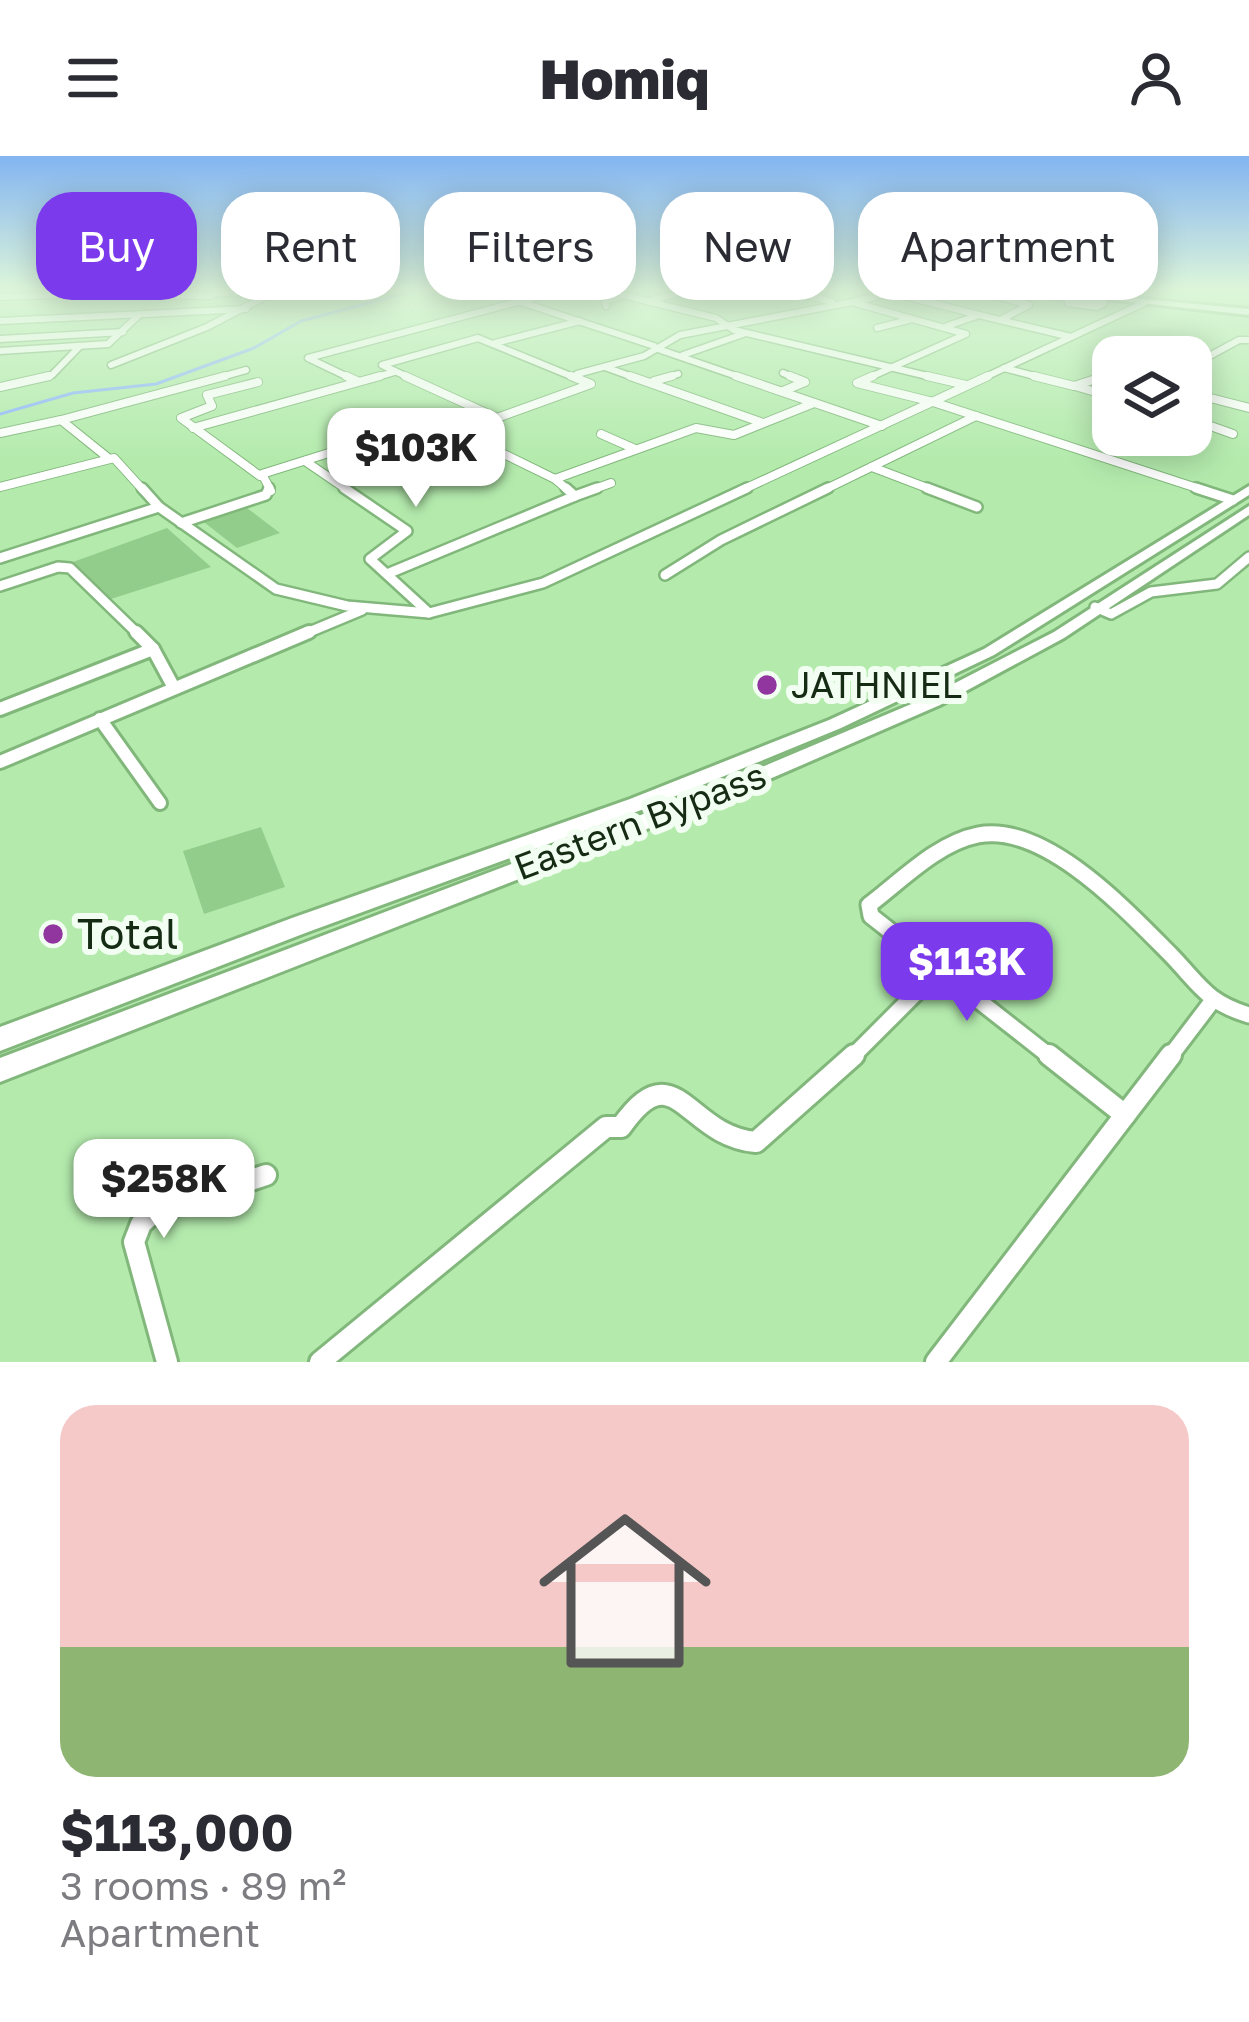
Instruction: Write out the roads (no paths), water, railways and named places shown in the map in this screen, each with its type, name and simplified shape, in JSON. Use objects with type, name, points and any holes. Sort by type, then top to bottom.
[{"type":"main road","name":"Eastern Bypass","points":[[0,1070],[801,760],[934,701],[1059,635],[1238,505]]},
{"type":"main road","name":"Eastern Bypass","points":[[0,1039],[238,947],[637,804],[835,724],[989,652],[1238,505]]},
{"type":"street","points":[[0,351],[76,346]]},
{"type":"street","points":[[0,387],[52,375],[80,346]]},
{"type":"street","points":[[111,365],[156,346]]},
{"type":"street","points":[[350,346],[308,358],[357,381]]},
{"type":"street","points":[[442,346],[382,362],[497,418]]},
{"type":"street","points":[[457,431],[591,384],[499,346]]},
{"type":"street","points":[[651,346],[882,426]]},
{"type":"street","points":[[575,375],[659,346]]},
{"type":"street","points":[[682,356],[707,346]]},
{"type":"street","points":[[808,346],[967,386]]},
{"type":"street","points":[[939,346],[857,382],[933,402],[1238,505]]},
{"type":"street","points":[[1,486],[114,458],[159,508],[276,589],[364,610],[429,613],[542,583],[1051,346]]},
{"type":"street","points":[[603,366],[764,422]]},
{"type":"street","points":[[1003,368],[1092,392]]},
{"type":"street","points":[[0,433],[246,370]]},
{"type":"street","points":[[193,428],[395,372]]},
{"type":"street","points":[[782,391],[805,382],[783,373]]},
{"type":"street","points":[[653,382],[678,374]]},
{"type":"street","points":[[1074,386],[1092,380]]},
{"type":"street","points":[[205,396],[258,382]]},
{"type":"street","points":[[181,523],[266,495],[270,488],[181,417],[212,406],[187,386]]},
{"type":"street","points":[[1212,398],[1249,408]]},
{"type":"street","points":[[555,479],[696,428],[734,435],[814,403]]},
{"type":"street","points":[[665,575],[722,540],[976,416]]},
{"type":"street","points":[[61,420],[107,458]]},
{"type":"street","points":[[260,476],[424,423],[457,431],[555,479],[575,496]]},
{"type":"street","points":[[1212,426],[1233,434]]},
{"type":"street","points":[[601,434],[637,450]]},
{"type":"street","points":[[305,461],[407,531],[405,537],[371,556],[429,613]]},
{"type":"street","points":[[872,467],[977,507]]},
{"type":"street","points":[[387,574],[611,483]]},
{"type":"street","points":[[0,558],[159,508]]},
{"type":"street","points":[[1095,607],[1111,614],[1151,592],[1217,584],[1249,557]]},
{"type":"street","points":[[0,570],[4,585],[58,567],[70,568],[153,649],[173,686]]},
{"type":"street","points":[[0,762],[364,610]]},
{"type":"street","points":[[0,709],[153,649]]},
{"type":"street","points":[[100,719],[160,803]]},
{"type":"street","points":[[1124,1114],[871,916],[869,905],[962,840],[982,832],[1040,844],[1169,952],[1210,1004],[1249,1015]]},
{"type":"street","points":[[320,1362],[605,1127],[622,1127],[638,1096],[654,1090],[670,1093],[720,1138],[740,1144],[756,1142],[838,1071],[940,969]]},
{"type":"street","points":[[936,1362],[1210,1004]]},
{"type":"street","points":[[167,1362],[134,1242],[140,1224],[154,1212],[266,1175]]},
{"type":"waterway","points":[[0,414],[73,393],[156,384],[257,346]]},
{"type":"place","name":"JATHNIEL","points":[[767,685]]},
{"type":"place","name":"Total","points":[[53,934]]}]
